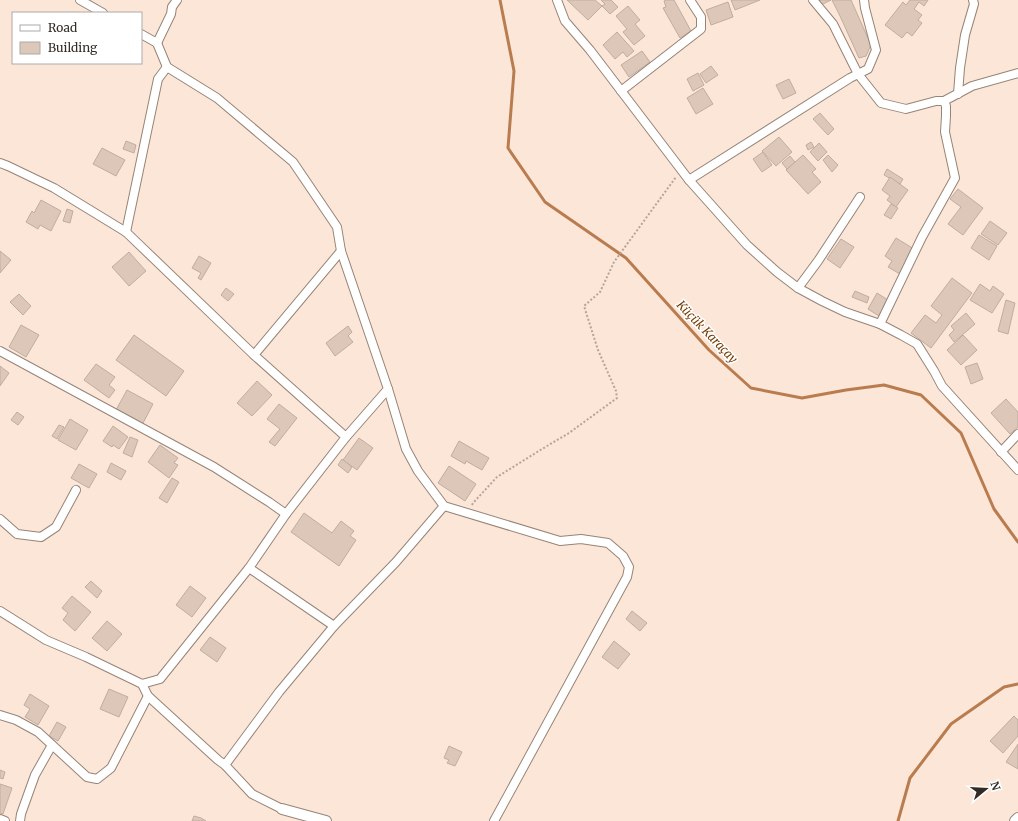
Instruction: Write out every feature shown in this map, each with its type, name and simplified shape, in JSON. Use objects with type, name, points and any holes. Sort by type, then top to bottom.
[{"type":"street","points":[[80,0],[101,12]]},
{"type":"street","points":[[157,43],[171,14],[172,7],[178,0]]},
{"type":"street","points":[[557,0],[565,21],[590,50],[689,180],[747,245],[777,272],[798,288],[845,312],[880,324],[917,344],[942,386],[1018,470]]},
{"type":"street","points":[[621,91],[701,29],[701,17],[690,0]]},
{"type":"street","points":[[814,0],[833,24],[858,74],[881,103],[906,109],[936,101],[944,102],[972,86],[1018,73]]},
{"type":"street","points":[[689,180],[843,83],[868,69],[876,50],[864,0]]},
{"type":"street","points":[[958,94],[965,35],[974,4],[973,0]]},
{"type":"street","points":[[142,35],[157,43],[167,67],[217,98],[293,162],[337,226],[340,251],[388,389],[406,449],[418,471],[444,506],[560,541],[580,539],[608,543],[623,556],[628,567],[626,577],[494,821]]},
{"type":"street","points":[[126,232],[158,79],[167,67]]},
{"type":"street","points":[[880,324],[922,237],[955,178],[945,132],[946,106],[944,102]]},
{"type":"street","points":[[0,163],[54,188],[126,232],[254,355],[346,437]]},
{"type":"street","points":[[798,288],[818,261],[860,197]]},
{"type":"street","points":[[254,355],[340,251]]},
{"type":"street","points":[[0,351],[214,467],[286,514]]},
{"type":"street","points":[[142,684],[160,679],[249,568],[286,514],[346,437],[388,389]]},
{"type":"street","points":[[1001,452],[1018,434]]},
{"type":"street","points":[[0,519],[17,534],[41,537],[56,527],[76,490]]},
{"type":"street","points":[[225,764],[279,692],[334,626],[396,562],[444,506]]},
{"type":"street","points":[[249,568],[334,626]]},
{"type":"street","points":[[0,612],[46,640],[86,657],[142,684],[148,696],[218,760],[225,764],[252,794],[282,809],[326,821]]},
{"type":"street","points":[[0,715],[16,720],[38,732],[87,776],[97,779],[111,768],[148,696]]},
{"type":"street","points":[[20,821],[21,814],[35,775],[52,745]]},
{"type":"street","points":[[1015,821],[1018,818]]},
{"type":"street","points":[[0,819],[5,821]]},
{"type":"path","points":[[469,514],[473,503],[497,477],[569,433],[617,398],[616,391],[598,350],[584,306],[600,292],[616,259],[681,170]]},
{"type":"building","points":[[567,0],[595,0],[602,6],[588,20]]},
{"type":"building","points":[[601,0],[611,0],[618,7],[610,14],[602,6],[605,4]]},
{"type":"building","points":[[674,0],[691,31],[680,38],[663,8],[666,7],[664,1]]},
{"type":"building","points":[[731,0],[760,0],[735,10]]},
{"type":"building","points":[[817,0],[831,0],[821,5]]},
{"type":"building","points":[[832,0],[851,0],[871,45],[866,56],[859,58]]},
{"type":"building","points":[[910,0],[928,0],[924,6],[919,2],[914,9],[922,15],[918,20],[922,23],[912,36],[907,32],[902,38],[885,25],[903,2],[906,5]]},
{"type":"building","points":[[728,2],[733,17],[711,25],[706,10]]},
{"type":"building","points":[[628,6],[640,20],[635,24],[645,36],[634,45],[623,32],[627,29],[616,16]]},
{"type":"building","points":[[617,32],[634,51],[627,57],[623,52],[615,59],[603,45]]},
{"type":"building","points":[[642,51],[650,62],[629,77],[621,65]]},
{"type":"building","points":[[711,66],[718,75],[706,83],[700,74]]},
{"type":"building","points":[[698,73],[704,85],[693,91],[687,79]]},
{"type":"building","points":[[789,79],[796,93],[783,99],[776,85]]},
{"type":"building","points":[[703,88],[713,104],[696,114],[687,98]]},
{"type":"building","points":[[820,113],[834,129],[828,135],[813,119]]},
{"type":"building","points":[[779,137],[792,152],[776,166],[762,151]]},
{"type":"building","points":[[126,141],[136,145],[134,153],[123,149]]},
{"type":"building","points":[[811,142],[814,147],[808,150],[806,145]]},
{"type":"building","points":[[819,143],[827,152],[818,161],[810,152]]},
{"type":"building","points":[[102,148],[125,160],[116,176],[93,164]]},
{"type":"building","points":[[763,152],[772,165],[762,172],[753,159]]},
{"type":"building","points":[[803,155],[816,169],[812,172],[821,182],[808,194],[786,170]]},
{"type":"building","points":[[828,155],[838,165],[832,172],[823,160]]},
{"type":"building","points":[[790,156],[795,162],[787,169],[782,163]]},
{"type":"building","points":[[887,169],[903,179],[900,184],[884,175]]},
{"type":"building","points":[[890,177],[908,190],[896,207],[887,200],[890,196],[882,190]]},
{"type":"building","points":[[958,189],[983,208],[963,235],[948,224],[961,207],[950,199]]},
{"type":"building","points":[[41,200],[61,211],[51,231],[40,225],[38,229],[26,222],[32,211],[34,213]]},
{"type":"building","points":[[891,204],[898,208],[891,219],[884,215]]},
{"type":"building","points":[[67,209],[73,211],[70,223],[63,221]]},
{"type":"building","points":[[990,221],[1007,233],[998,245],[981,234]]},
{"type":"building","points":[[979,235],[997,246],[989,260],[971,248]]},
{"type":"building","points":[[896,238],[914,249],[900,274],[888,267],[892,261],[885,256]]},
{"type":"building","points":[[841,239],[854,247],[840,268],[827,259]]},
{"type":"building","points":[[0,251],[11,260],[0,273]]},
{"type":"building","points":[[129,252],[146,271],[129,286],[112,267]]},
{"type":"building","points":[[199,256],[211,263],[201,280],[198,278],[201,273],[192,268]]},
{"type":"building","points":[[952,278],[972,293],[931,348],[911,333],[925,315],[936,323],[942,315],[931,306]]},
{"type":"building","points":[[980,284],[990,291],[993,286],[1004,294],[992,313],[970,300]]},
{"type":"building","points":[[226,288],[234,294],[228,301],[221,295]]},
{"type":"building","points":[[855,291],[869,297],[867,303],[852,297]]},
{"type":"building","points":[[877,293],[888,300],[879,316],[868,309]]},
{"type":"building","points":[[19,294],[31,306],[23,315],[10,302]]},
{"type":"building","points":[[1006,300],[1015,303],[1008,334],[998,331]]},
{"type":"building","points":[[966,313],[975,324],[954,342],[949,335],[954,330],[951,326]]},
{"type":"building","points":[[21,325],[39,335],[26,357],[9,347]]},
{"type":"building","points":[[348,326],[352,332],[348,336],[353,342],[335,356],[326,343]]},
{"type":"building","points":[[134,335],[184,371],[166,396],[116,360]]},
{"type":"building","points":[[963,335],[977,350],[961,365],[947,350]]},
{"type":"building","points":[[977,363],[983,379],[971,384],[965,367]]},
{"type":"building","points":[[96,364],[115,377],[109,385],[115,390],[109,398],[84,380]]},
{"type":"building","points":[[0,366],[9,373],[0,386]]},
{"type":"building","points":[[257,381],[272,395],[252,416],[237,403]]},
{"type":"building","points":[[127,390],[153,404],[142,425],[116,410]]},
{"type":"building","points":[[1006,399],[1018,412],[1018,427],[1010,434],[991,413]]},
{"type":"building","points":[[279,404],[297,418],[275,446],[269,442],[280,429],[267,419]]},
{"type":"building","points":[[17,412],[24,417],[18,425],[11,420]]},
{"type":"building","points":[[70,419],[88,430],[76,450],[58,440]]},
{"type":"building","points":[[59,425],[64,427],[57,439],[52,436]]},
{"type":"building","points":[[113,426],[128,437],[119,449],[113,445],[112,447],[103,441]]},
{"type":"building","points":[[130,437],[138,440],[132,457],[123,453]]},
{"type":"building","points":[[359,438],[373,448],[357,470],[343,460]]},
{"type":"building","points":[[459,441],[489,458],[482,470],[466,461],[465,464],[451,456]]},
{"type":"building","points":[[160,445],[178,458],[174,463],[178,465],[169,478],[148,462]]},
{"type":"building","points":[[342,459],[352,467],[348,473],[338,465]]},
{"type":"building","points":[[111,463],[126,471],[121,480],[107,472]]},
{"type":"building","points":[[79,464],[97,474],[89,488],[71,478]]},
{"type":"building","points":[[449,466],[476,484],[465,501],[438,483]]},
{"type":"building","points":[[172,478],[179,482],[167,503],[159,498]]},
{"type":"building","points":[[304,513],[332,533],[341,521],[354,531],[350,536],[356,540],[339,566],[291,532]]},
{"type":"building","points":[[91,581],[102,591],[97,598],[85,587]]},
{"type":"building","points":[[190,586],[206,598],[192,617],[176,605]]},
{"type":"building","points":[[72,596],[91,612],[75,631],[63,620],[68,613],[62,608]]},
{"type":"building","points":[[632,611],[647,623],[640,631],[626,619]]},
{"type":"building","points":[[107,621],[122,634],[107,651],[92,638]]},
{"type":"building","points":[[210,637],[226,648],[217,662],[200,650]]},
{"type":"building","points":[[614,641],[630,654],[618,669],[602,657]]},
{"type":"building","points":[[109,689],[128,697],[119,717],[100,709]]},
{"type":"building","points":[[30,694],[49,706],[38,725],[25,717],[30,709],[24,705]]},
{"type":"building","points":[[1014,716],[1018,720],[1018,736],[1003,753],[990,741]]},
{"type":"building","points":[[57,722],[66,727],[58,741],[49,736]]},
{"type":"building","points":[[1018,744],[1018,769],[1006,762]]},
{"type":"building","points":[[449,746],[462,752],[455,766],[447,763],[449,760],[444,758]]},
{"type":"building","points":[[0,770],[5,772],[3,779],[0,778]]},
{"type":"building","points":[[0,784],[12,788],[3,814],[0,813]]},
{"type":"building","points":[[194,816],[201,818],[206,821],[192,821]]},
{"type":"waterway","name":"Küçük Karaçay","points":[[500,0],[514,71],[508,148],[545,202],[626,258],[709,350],[751,388],[802,398],[884,385],[921,395],[961,433],[994,509],[1018,542]]},
{"type":"waterway","name":"Küçük Karaçay","points":[[898,821],[910,778],[951,724],[1004,687],[1018,684]]}]
